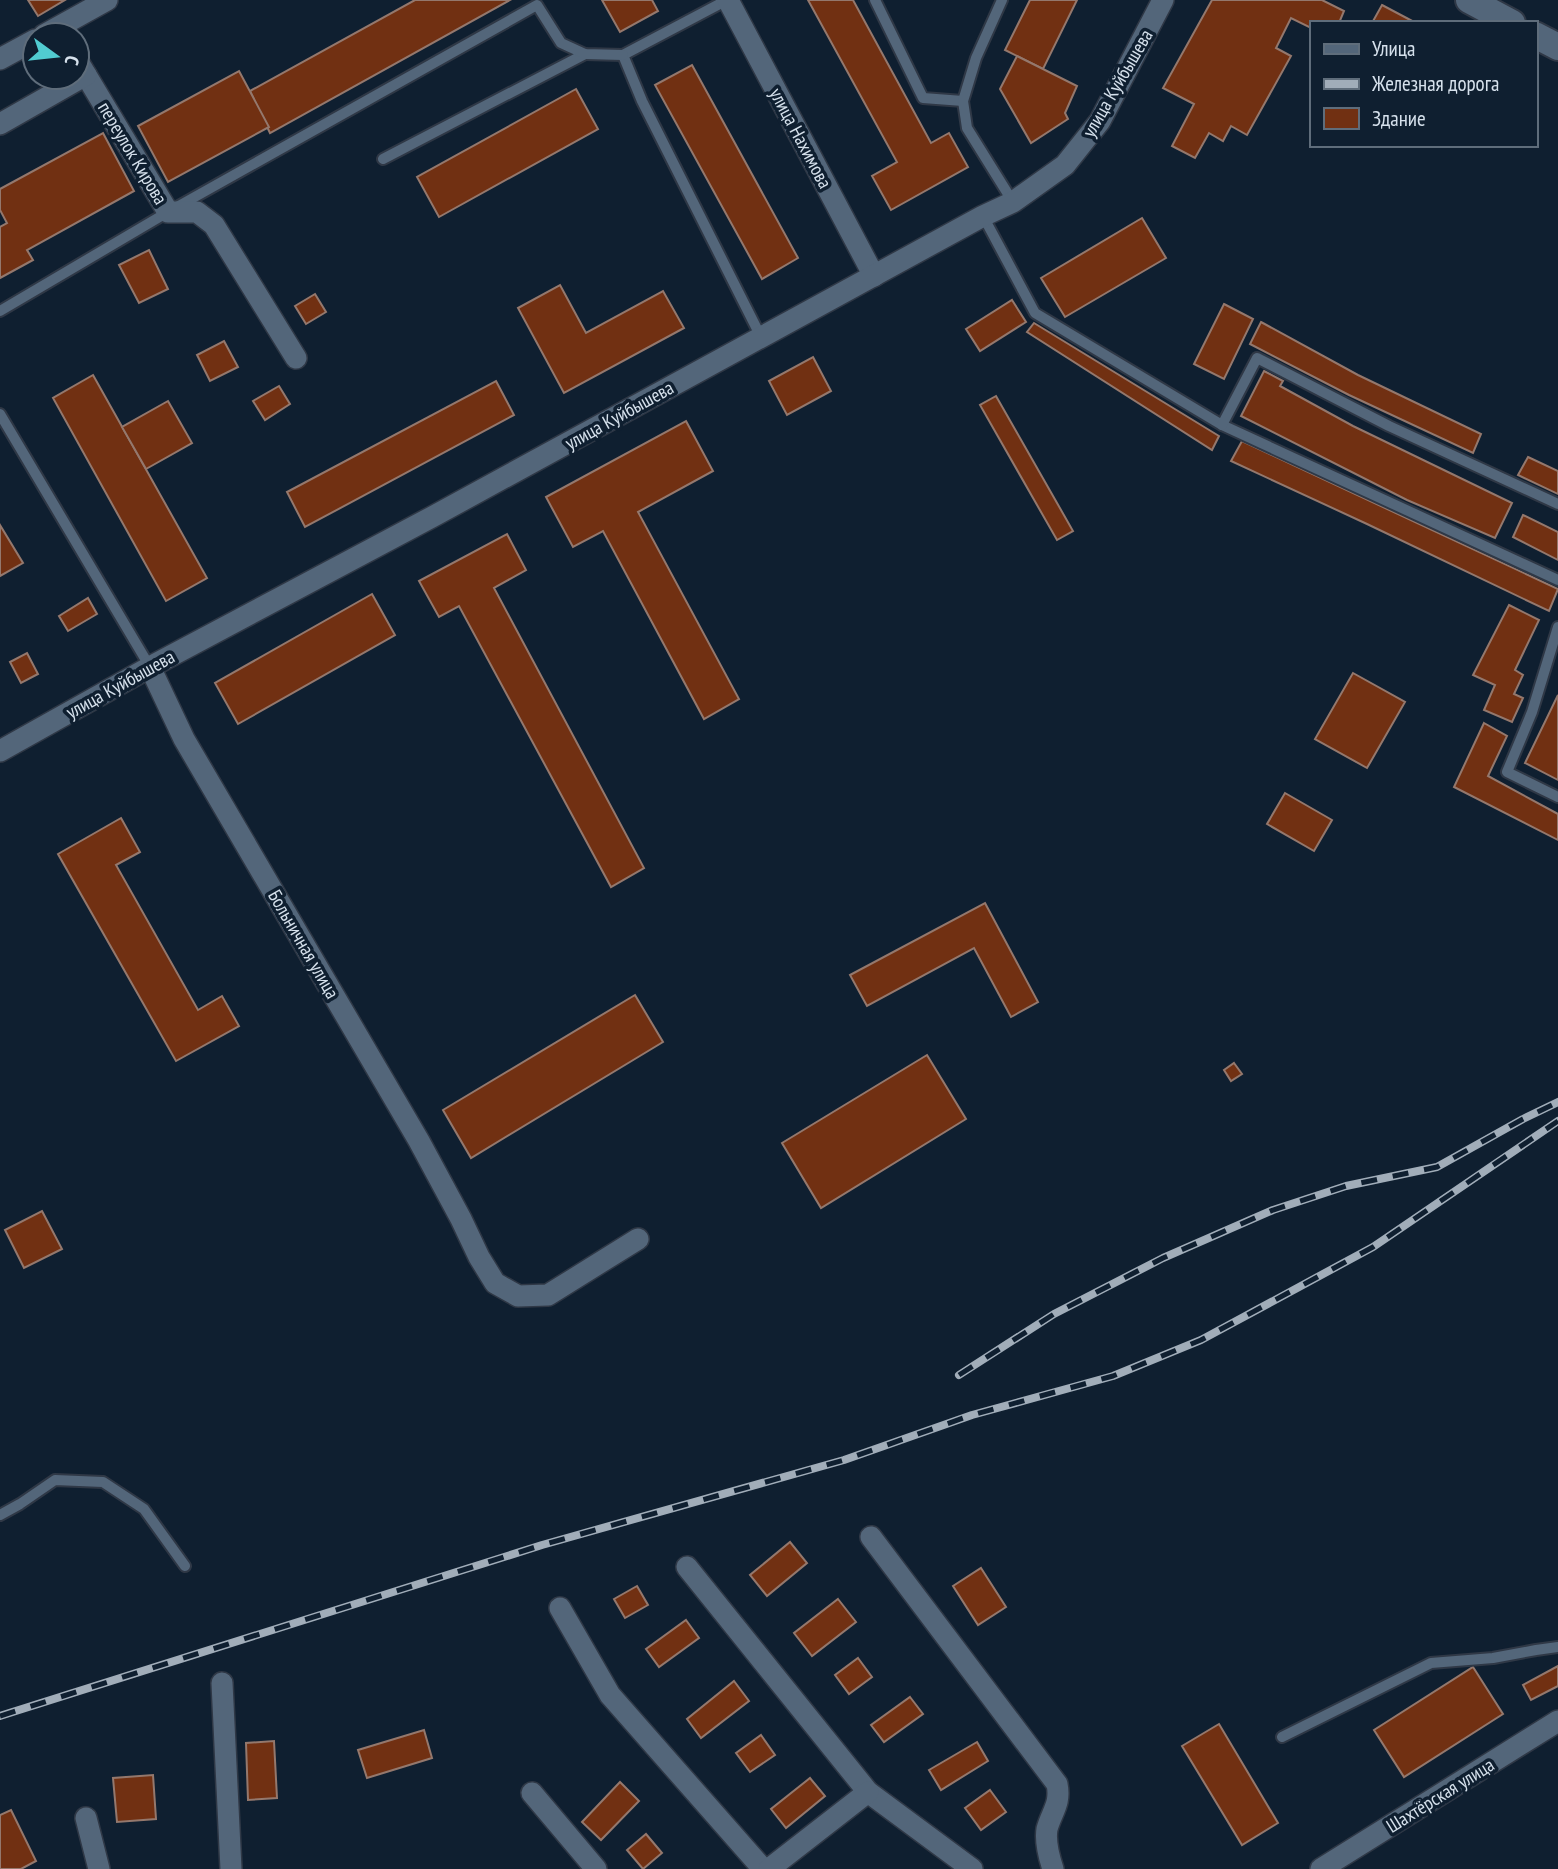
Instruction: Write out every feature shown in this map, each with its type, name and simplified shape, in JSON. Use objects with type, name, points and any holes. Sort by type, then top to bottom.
[{"type":"street","points":[[73,21],[107,0]]},
{"type":"street","name":"улица Нахимова","points":[[728,0],[874,276]]},
{"type":"street","name":"улица Куйбышева","points":[[0,751],[150,667],[1013,202],[1065,165],[1100,121],[1163,0]]},
{"type":"street","points":[[1469,0],[1508,21]]},
{"type":"street","points":[[1537,36],[1558,47]]},
{"type":"street","points":[[0,60],[21,48]]},
{"type":"street","name":"переулок Кирова","points":[[91,85],[168,212],[197,212],[214,225],[296,358]]},
{"type":"street","points":[[0,124],[48,91]]},
{"type":"street","name":"Больничная улица","points":[[150,667],[184,739],[412,1129],[495,1283],[518,1296],[548,1295],[638,1240]]},
{"type":"street","points":[[871,1537],[1057,1784],[1059,1796],[1046,1832],[1053,1869]]},
{"type":"street","points":[[687,1567],[868,1792],[972,1869]]},
{"type":"street","points":[[560,1608],[610,1695],[763,1869]]},
{"type":"street","points":[[222,1683],[231,1869]]},
{"type":"street","name":"Шахтёрская улица","points":[[1321,1869],[1558,1721]]},
{"type":"street","points":[[769,1869],[794,1862],[868,1792]]},
{"type":"street","points":[[532,1793],[596,1869]]},
{"type":"street","points":[[86,1818],[99,1869]]},
{"type":"lane","points":[[0,311],[168,212],[537,5],[561,43],[585,54],[622,55],[728,0]]},
{"type":"lane","points":[[875,0],[923,98],[963,101]]},
{"type":"lane","points":[[1002,0],[976,58],[963,101],[967,128],[1013,202]]},
{"type":"lane","points":[[383,159],[585,54]]},
{"type":"lane","points":[[622,55],[642,102],[761,337]]},
{"type":"lane","points":[[983,216],[1035,313],[1222,425],[1558,580]]},
{"type":"lane","points":[[1222,425],[1257,358],[1389,426],[1558,504]]},
{"type":"lane","points":[[0,414],[150,667]]},
{"type":"lane","points":[[1558,628],[1532,712],[1507,772],[1558,797]]},
{"type":"lane","points":[[0,1515],[55,1480],[103,1482],[144,1509],[185,1566]]},
{"type":"lane","points":[[1282,1737],[1431,1663],[1493,1658],[1558,1647]]},
{"type":"building","points":[[28,0],[65,0],[38,16]]},
{"type":"building","points":[[415,0],[510,0],[270,133],[250,91]]},
{"type":"building","points":[[602,0],[652,0],[658,11],[620,32]]},
{"type":"building","points":[[808,0],[853,0],[931,143],[949,133],[968,167],[891,210],[872,176],[897,162]]},
{"type":"building","points":[[1030,0],[1077,0],[1043,69],[1005,50]]},
{"type":"building","points":[[1212,0],[1322,0],[1344,11],[1340,21],[1310,21],[1310,28],[1291,18],[1276,48],[1291,56],[1247,135],[1231,126],[1223,141],[1209,133],[1195,158],[1172,146],[1194,104],[1163,88]]},
{"type":"building","points":[[1382,5],[1412,21],[1373,21]]},
{"type":"building","points":[[1017,56],[1077,86],[1065,113],[1068,119],[1031,143],[1000,89]]},
{"type":"building","points":[[692,65],[798,258],[762,279],[655,85]]},
{"type":"building","points":[[239,71],[269,127],[168,182],[138,126]]},
{"type":"building","points":[[576,89],[598,129],[439,217],[417,177]]},
{"type":"building","points":[[103,133],[134,191],[27,250],[33,260],[0,278],[0,227],[7,223],[0,210],[0,189]]},
{"type":"building","points":[[1142,218],[1166,258],[1065,317],[1041,278]]},
{"type":"building","points":[[149,250],[168,289],[139,303],[119,265]]},
{"type":"building","points":[[560,285],[586,333],[663,291],[684,328],[564,393],[518,308]]},
{"type":"building","points":[[315,294],[326,312],[306,324],[295,306]]},
{"type":"building","points":[[1012,300],[1026,322],[980,351],[966,329]]},
{"type":"building","points":[[1224,304],[1253,319],[1224,379],[1194,364]]},
{"type":"building","points":[[1261,322],[1358,375],[1481,434],[1473,453],[1349,395],[1250,344]]},
{"type":"building","points":[[1034,323],[1219,436],[1212,450],[1027,332]]},
{"type":"building","points":[[224,341],[238,367],[210,381],[197,355]]},
{"type":"building","points":[[813,357],[831,391],[787,415],[769,381]]},
{"type":"building","points":[[1264,371],[1283,381],[1280,386],[1353,426],[1512,503],[1495,538],[1407,500],[1241,416]]},
{"type":"building","points":[[93,375],[207,578],[166,601],[53,398]]},
{"type":"building","points":[[496,381],[514,415],[305,527],[287,492]]},
{"type":"building","points":[[279,386],[290,404],[265,420],[253,401]]},
{"type":"building","points":[[996,396],[1073,531],[1057,540],[980,405]]},
{"type":"building","points":[[168,401],[192,443],[146,469],[122,427]]},
{"type":"building","points":[[686,421],[713,471],[638,512],[739,699],[704,719],[603,531],[573,547],[546,497]]},
{"type":"building","points":[[1242,441],[1558,589],[1549,611],[1231,461]]},
{"type":"building","points":[[1528,457],[1558,471],[1558,494],[1518,475]]},
{"type":"building","points":[[1523,515],[1558,532],[1558,560],[1513,537]]},
{"type":"building","points":[[0,525],[23,563],[0,576]]},
{"type":"building","points":[[507,534],[526,570],[494,588],[644,868],[611,887],[459,606],[439,617],[419,581]]},
{"type":"building","points":[[372,594],[395,635],[238,724],[215,683]]},
{"type":"building","points":[[88,598],[97,614],[68,631],[59,616]]},
{"type":"building","points":[[1509,605],[1539,620],[1515,670],[1523,675],[1514,694],[1523,698],[1512,722],[1484,710],[1495,685],[1473,675]]},
{"type":"building","points":[[27,653],[38,674],[21,683],[10,662]]},
{"type":"building","points":[[1353,673],[1405,702],[1367,768],[1315,739]]},
{"type":"building","points":[[1558,695],[1558,780],[1525,763]]},
{"type":"building","points":[[1484,723],[1507,736],[1488,776],[1558,814],[1558,840],[1454,787]]},
{"type":"building","points":[[1285,793],[1332,820],[1314,851],[1267,824]]},
{"type":"building","points":[[121,818],[140,852],[116,865],[198,1010],[222,996],[239,1026],[176,1061],[58,854]]},
{"type":"building","points":[[985,903],[1038,1002],[1011,1017],[974,948],[867,1006],[850,975]]},
{"type":"building","points":[[635,995],[663,1042],[471,1158],[443,1110]]},
{"type":"building","points":[[927,1055],[966,1119],[821,1208],[782,1143]]},
{"type":"building","points":[[1234,1063],[1242,1074],[1231,1081],[1224,1070]]},
{"type":"building","points":[[42,1211],[62,1249],[24,1268],[5,1230]]},
{"type":"building","points":[[790,1542],[807,1563],[767,1596],[750,1575]]},
{"type":"building","points":[[981,1568],[1006,1607],[978,1625],[953,1586]]},
{"type":"building","points":[[637,1586],[648,1605],[625,1618],[614,1599]]},
{"type":"building","points":[[838,1599],[856,1622],[812,1656],[794,1633]]},
{"type":"building","points":[[686,1620],[699,1638],[659,1667],[646,1649]]},
{"type":"building","points":[[858,1658],[872,1677],[849,1694],[835,1675]]},
{"type":"building","points":[[1558,1666],[1558,1686],[1531,1700],[1523,1685]]},
{"type":"building","points":[[1473,1667],[1503,1714],[1404,1777],[1374,1730]]},
{"type":"building","points":[[734,1681],[749,1701],[701,1738],[687,1719]]},
{"type":"building","points":[[910,1697],[923,1714],[884,1742],[871,1725]]},
{"type":"building","points":[[1219,1724],[1278,1823],[1242,1845],[1182,1746]]},
{"type":"building","points":[[424,1730],[432,1758],[367,1778],[358,1750]]},
{"type":"building","points":[[761,1735],[775,1755],[750,1772],[736,1753]]},
{"type":"building","points":[[274,1741],[277,1798],[248,1800],[246,1743]]},
{"type":"building","points":[[977,1742],[988,1761],[941,1790],[929,1770]]},
{"type":"building","points":[[153,1775],[156,1819],[117,1822],[113,1778]]},
{"type":"building","points":[[810,1778],[825,1796],[786,1828],[771,1809]]},
{"type":"building","points":[[620,1782],[639,1801],[601,1840],[582,1822]]},
{"type":"building","points":[[990,1790],[1006,1812],[981,1830],[965,1808]]},
{"type":"building","points":[[11,1810],[36,1861],[21,1869],[0,1869],[0,1815]]},
{"type":"building","points":[[646,1834],[662,1853],[643,1869],[627,1850]]},
{"type":"railway","points":[[959,1375],[1054,1314],[1163,1258],[1273,1210],[1346,1186],[1437,1167],[1558,1102]]},
{"type":"railway","points":[[0,1716],[542,1545],[844,1460],[972,1415],[1113,1376],[1201,1340],[1373,1247],[1558,1121]]}]
